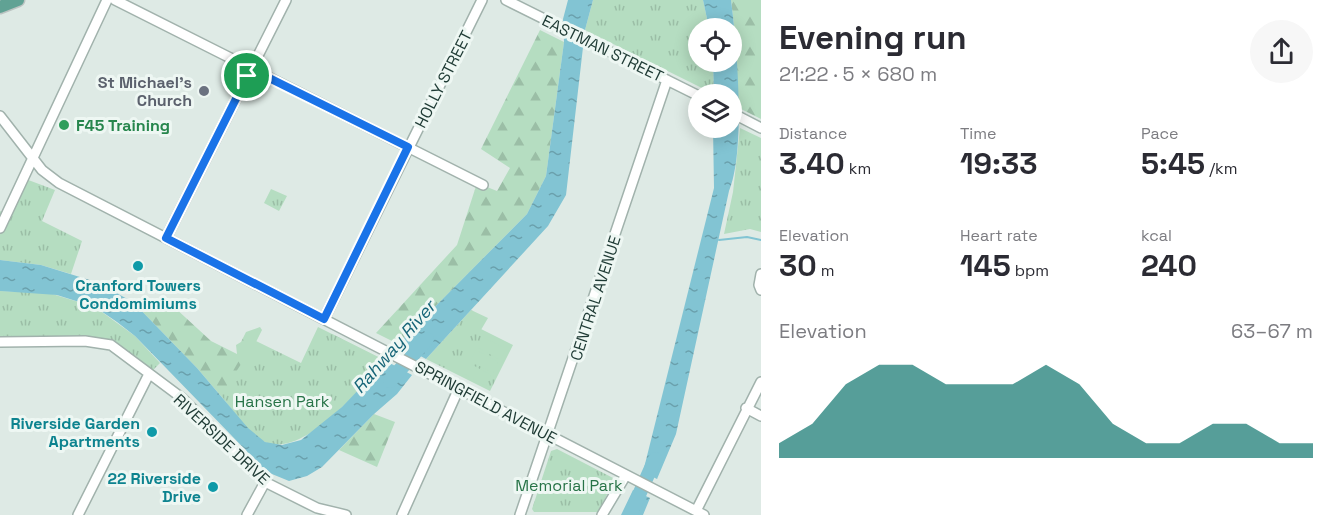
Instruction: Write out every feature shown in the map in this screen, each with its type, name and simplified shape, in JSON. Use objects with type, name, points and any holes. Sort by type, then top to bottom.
[{"type":"main road","points":[[0,7],[18,0]]},
{"type":"street","points":[[0,228],[107,0]]},
{"type":"street","points":[[115,0],[483,185]]},
{"type":"street","points":[[166,238],[286,0]]},
{"type":"street","name":"HOLLY STREET","points":[[324,319],[482,0]]},
{"type":"street","name":"EASTMAN STREET","points":[[506,0],[688,90]]},
{"type":"street","name":"CENTRAL AVENUE","points":[[520,515],[549,435],[667,80]]},
{"type":"street","name":"SPRINGFIELD AVENUE","points":[[0,116],[50,177],[700,513]]},
{"type":"street","points":[[742,118],[761,128]]},
{"type":"street","points":[[761,274],[759,285],[761,290]]},
{"type":"street","name":"RIVERSIDE DRIVE","points":[[0,342],[100,342],[111,345],[188,405],[265,482],[317,508],[346,515]]},
{"type":"street","points":[[78,515],[149,374]]},
{"type":"street","points":[[700,513],[746,408],[761,382]]},
{"type":"street","points":[[402,515],[459,388]]},
{"type":"street","points":[[746,408],[761,416]]},
{"type":"street","points":[[602,515],[626,475]]},
{"type":"street","points":[[247,515],[265,482]]},
{"type":"green space","points":[[593,0],[703,0],[707,18],[688,18],[688,72],[713,72],[714,84],[694,84],[585,30]]},
{"type":"green space","points":[[731,0],[761,0],[761,119],[742,110],[742,84],[736,84],[736,72],[742,72],[742,18],[733,18]]},
{"type":"green space","points":[[540,30],[564,42],[546,176],[527,214],[398,344],[376,333],[457,245],[477,183],[497,191],[510,168],[481,149]]},
{"type":"green space","points":[[742,129],[761,138],[761,232],[750,229],[724,234]]},
{"type":"green space","points":[[23,178],[55,190],[42,221],[82,241],[71,274],[41,265],[0,260],[0,211],[6,214]]},
{"type":"green space","points":[[271,189],[287,196],[279,211],[264,203]]},
{"type":"green space","points":[[0,291],[49,293],[95,307],[135,336],[160,363],[149,374],[111,345],[0,342]]},
{"type":"green space","name":"Hansen Park","points":[[133,302],[173,306],[211,341],[237,354],[236,345],[241,342],[246,332],[260,327],[262,330],[256,342],[285,356],[296,370],[332,334],[386,361],[248,428],[197,368]]},
{"type":"green space","points":[[471,310],[488,318],[481,329],[513,345],[490,391],[426,359]]},
{"type":"green space","name":"Hansen Park","points":[[318,327],[386,361],[347,402],[314,430],[297,440],[280,444],[265,442],[246,428],[221,395],[256,341],[301,363]]},
{"type":"green space","points":[[483,337],[506,349],[500,360],[477,347]]},
{"type":"green space","points":[[476,350],[498,362],[493,373],[470,361]]},
{"type":"green space","points":[[469,363],[491,375],[486,386],[463,373]]},
{"type":"green space","points":[[374,414],[395,422],[377,467],[339,450]]},
{"type":"green space","name":"Memorial Park","points":[[557,449],[615,479],[598,512],[534,512],[532,509],[551,451]]},
{"type":"water","points":[[568,0],[593,0],[585,30],[566,195],[548,226],[426,359],[398,344],[527,214],[546,176],[564,42],[563,19]]},
{"type":"water","points":[[703,0],[731,0],[733,18],[707,18]]},
{"type":"water","points":[[713,72],[737,72],[738,84],[714,84]]},
{"type":"water","points":[[713,138],[738,138],[734,173],[676,434],[657,479],[643,472],[714,188]]},
{"type":"water","points":[[0,260],[41,265],[96,282],[133,302],[197,368],[248,428],[265,442],[282,445],[301,440],[342,407],[386,361],[412,375],[397,394],[322,467],[307,476],[289,481],[267,472],[135,336],[95,307],[57,295],[0,291]]},
{"type":"water","points":[[633,490],[650,498],[643,515],[621,515]]},
{"type":"waterway","points":[[719,240],[747,237],[761,240]]},
{"type":"waterway","name":"Rahway River","points":[[390,381],[427,339]]},
{"type":"waterway","name":"Rahway River","points":[[630,515],[655,459]]},
{"type":"place","name":"St Michael's Church","points":[[204,91]]},
{"type":"place","name":"F45 Training","points":[[64,125]]},
{"type":"place","name":"Cranford Towers Condomimiums","points":[[138,266]]},
{"type":"place","name":"Riverside Garden Apartments","points":[[152,432]]},
{"type":"place","name":"22 Riverside Drive","points":[[213,487]]},
{"type":"route","points":[[251,69],[408,147],[324,319],[166,238],[247,76],[251,69]]}]
